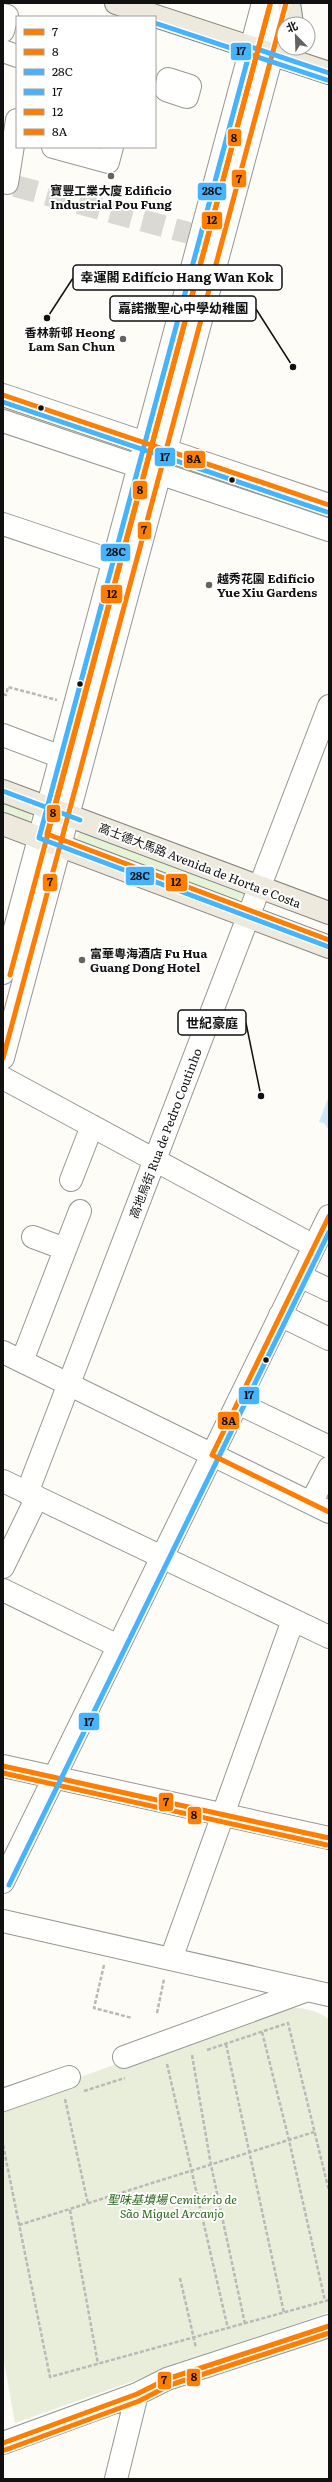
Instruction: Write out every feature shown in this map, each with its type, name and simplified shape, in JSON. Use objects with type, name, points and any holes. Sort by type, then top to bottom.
[{"type":"main road","points":[[287,3],[290,16]]},
{"type":"main road","points":[[119,8],[146,16]]},
{"type":"main road","points":[[156,19],[329,72]]},
{"type":"main road","points":[[311,56],[329,72]]},
{"type":"main road","name":"高士德大馬路 Avenida de Horta e Costa","points":[[3,791],[329,914]]},
{"type":"main road","points":[[3,824],[329,947]]},
{"type":"street","points":[[3,30],[7,16],[3,14],[6,3]]},
{"type":"street","points":[[3,973],[145,443],[195,234],[263,3]]},
{"type":"street","points":[[3,1058],[272,54],[287,3]]},
{"type":"street","points":[[8,184],[16,132]]},
{"type":"street","points":[[57,148],[108,162],[112,148]]},
{"type":"street","points":[[3,395],[329,505]]},
{"type":"street","points":[[3,421],[329,530]]},
{"type":"street","points":[[3,524],[113,561]]},
{"type":"street","name":"高地烏街 Rua de Pedro Coutinho","points":[[3,1567],[32,1495],[69,1384],[329,706]]},
{"type":"street","points":[[3,735],[61,757]]},
{"type":"street","points":[[3,1078],[314,1246]]},
{"type":"street","points":[[71,1180],[92,1126]]},
{"type":"street","points":[[80,1211],[65,1249],[12,1357],[320,1508],[329,1468]]},
{"type":"street","points":[[3,1882],[329,1216]]},
{"type":"street","points":[[33,1237],[65,1249]]},
{"type":"street","points":[[300,1276],[329,1290]]},
{"type":"street","points":[[280,1315],[329,1338]]},
{"type":"street","points":[[238,1403],[329,1447]]},
{"type":"street","points":[[3,1481],[329,1637]]},
{"type":"street","points":[[3,1590],[118,1646]]},
{"type":"street","points":[[170,1959],[224,1815],[293,1620]]},
{"type":"street","points":[[3,1766],[329,1838]]},
{"type":"street","points":[[3,1921],[319,1993]]},
{"type":"street","points":[[127,2066],[319,1993]]},
{"type":"street","points":[[3,2100],[73,2088]]},
{"type":"street","points":[[3,2443],[137,2394],[168,2379],[329,2326]]},
{"type":"street","points":[[116,2479],[137,2394]]},
{"type":"path","points":[[3,694],[6,695],[8,687],[75,705]]},
{"type":"path","points":[[109,1945],[94,2008],[132,2018]]},
{"type":"path","points":[[157,2013],[170,1959]]},
{"type":"path","points":[[206,2051],[288,2023],[329,2191]]},
{"type":"path","points":[[262,2032],[289,2140],[325,2301]]},
{"type":"path","points":[[226,2044],[248,2153],[284,2313]]},
{"type":"path","points":[[185,2057],[199,2053]]},
{"type":"path","points":[[192,2055],[211,2165],[245,2324]]},
{"type":"path","points":[[159,2066],[173,2062]]},
{"type":"path","points":[[166,2064],[228,2329]]},
{"type":"path","points":[[58,2100],[65,2098],[73,2088],[127,2066]]},
{"type":"path","points":[[65,2098],[88,2204]]},
{"type":"path","points":[[19,2225],[314,2132]]},
{"type":"path","points":[[3,2145],[50,2377],[194,2339],[329,2300]]},
{"type":"path","points":[[70,2209],[98,2364]]},
{"type":"path","points":[[180,2278],[194,2339]]},
{"type":"green space","points":[[3,403],[128,445],[130,450],[128,452],[3,413]]},
{"type":"green space","points":[[190,469],[329,513],[329,523],[187,473]]},
{"type":"green space","points":[[3,801],[27,810],[31,816],[31,820],[26,823],[3,816]]},
{"type":"green space","points":[[82,832],[247,892],[245,899],[236,900],[84,844],[77,838],[78,834]]},
{"type":"green space","name":"聖味基墳場 Cemitério de São Miguel Arcanjo","points":[[274,2007],[309,2010],[329,2019],[329,2312],[15,2423],[3,2356],[3,2105]]},
{"type":"water","points":[[329,1096],[328,1129],[324,1123],[319,1122]]},
{"type":"tunnel","points":[[15,186],[189,233]]},
{"type":"transit line","name":"7","points":[[3,1058],[286,3]]},
{"type":"transit line","name":"8","points":[[10,975],[270,5]]},
{"type":"transit line","name":"12","points":[[270,5],[47,834],[329,940]]},
{"type":"transit line","name":"17","points":[[156,23],[327,80]]},
{"type":"transit line","name":"28C","points":[[329,73],[251,47],[39,838],[329,947]]},
{"type":"transit line","name":"8A","points":[[3,395],[329,505]]},
{"type":"transit line","name":"17","points":[[3,402],[327,512]]},
{"type":"transit line","name":"28C","points":[[3,791],[80,820]]},
{"type":"transit line","name":"8A","points":[[329,1216],[212,1455],[329,1512]]},
{"type":"transit line","name":"17","points":[[9,1885],[329,1232]]},
{"type":"transit line","name":"7","points":[[3,1766],[329,1838]]},
{"type":"transit line","name":"8","points":[[3,1773],[327,1845]]},
{"type":"transit line","name":"7","points":[[3,2443],[137,2394],[167,2379],[329,2326]]},
{"type":"transit line","name":"8","points":[[5,2450],[139,2401],[170,2385],[329,2333]]},
{"type":"place","name":"寶豐工業大廈 Edificio Industrial Pou Fung","points":[[111,176]]},
{"type":"place","name":"幸運閣 Edifício Hang Wan Kok","points":[[47,318]]},
{"type":"place","name":"香林新邨 Heong Lam San Chun","points":[[123,339]]},
{"type":"place","name":"嘉諾撒聖心中學幼稚園","points":[[293,367]]},
{"type":"place","name":"越秀花園 Edifício Yue Xiu Gardens","points":[[209,585]]},
{"type":"place","name":"富華粵海酒店 Fu Hua Guang Dong Hotel","points":[[82,960]]},
{"type":"place","name":"世紀豪庭","points":[[261,1096]]}]
